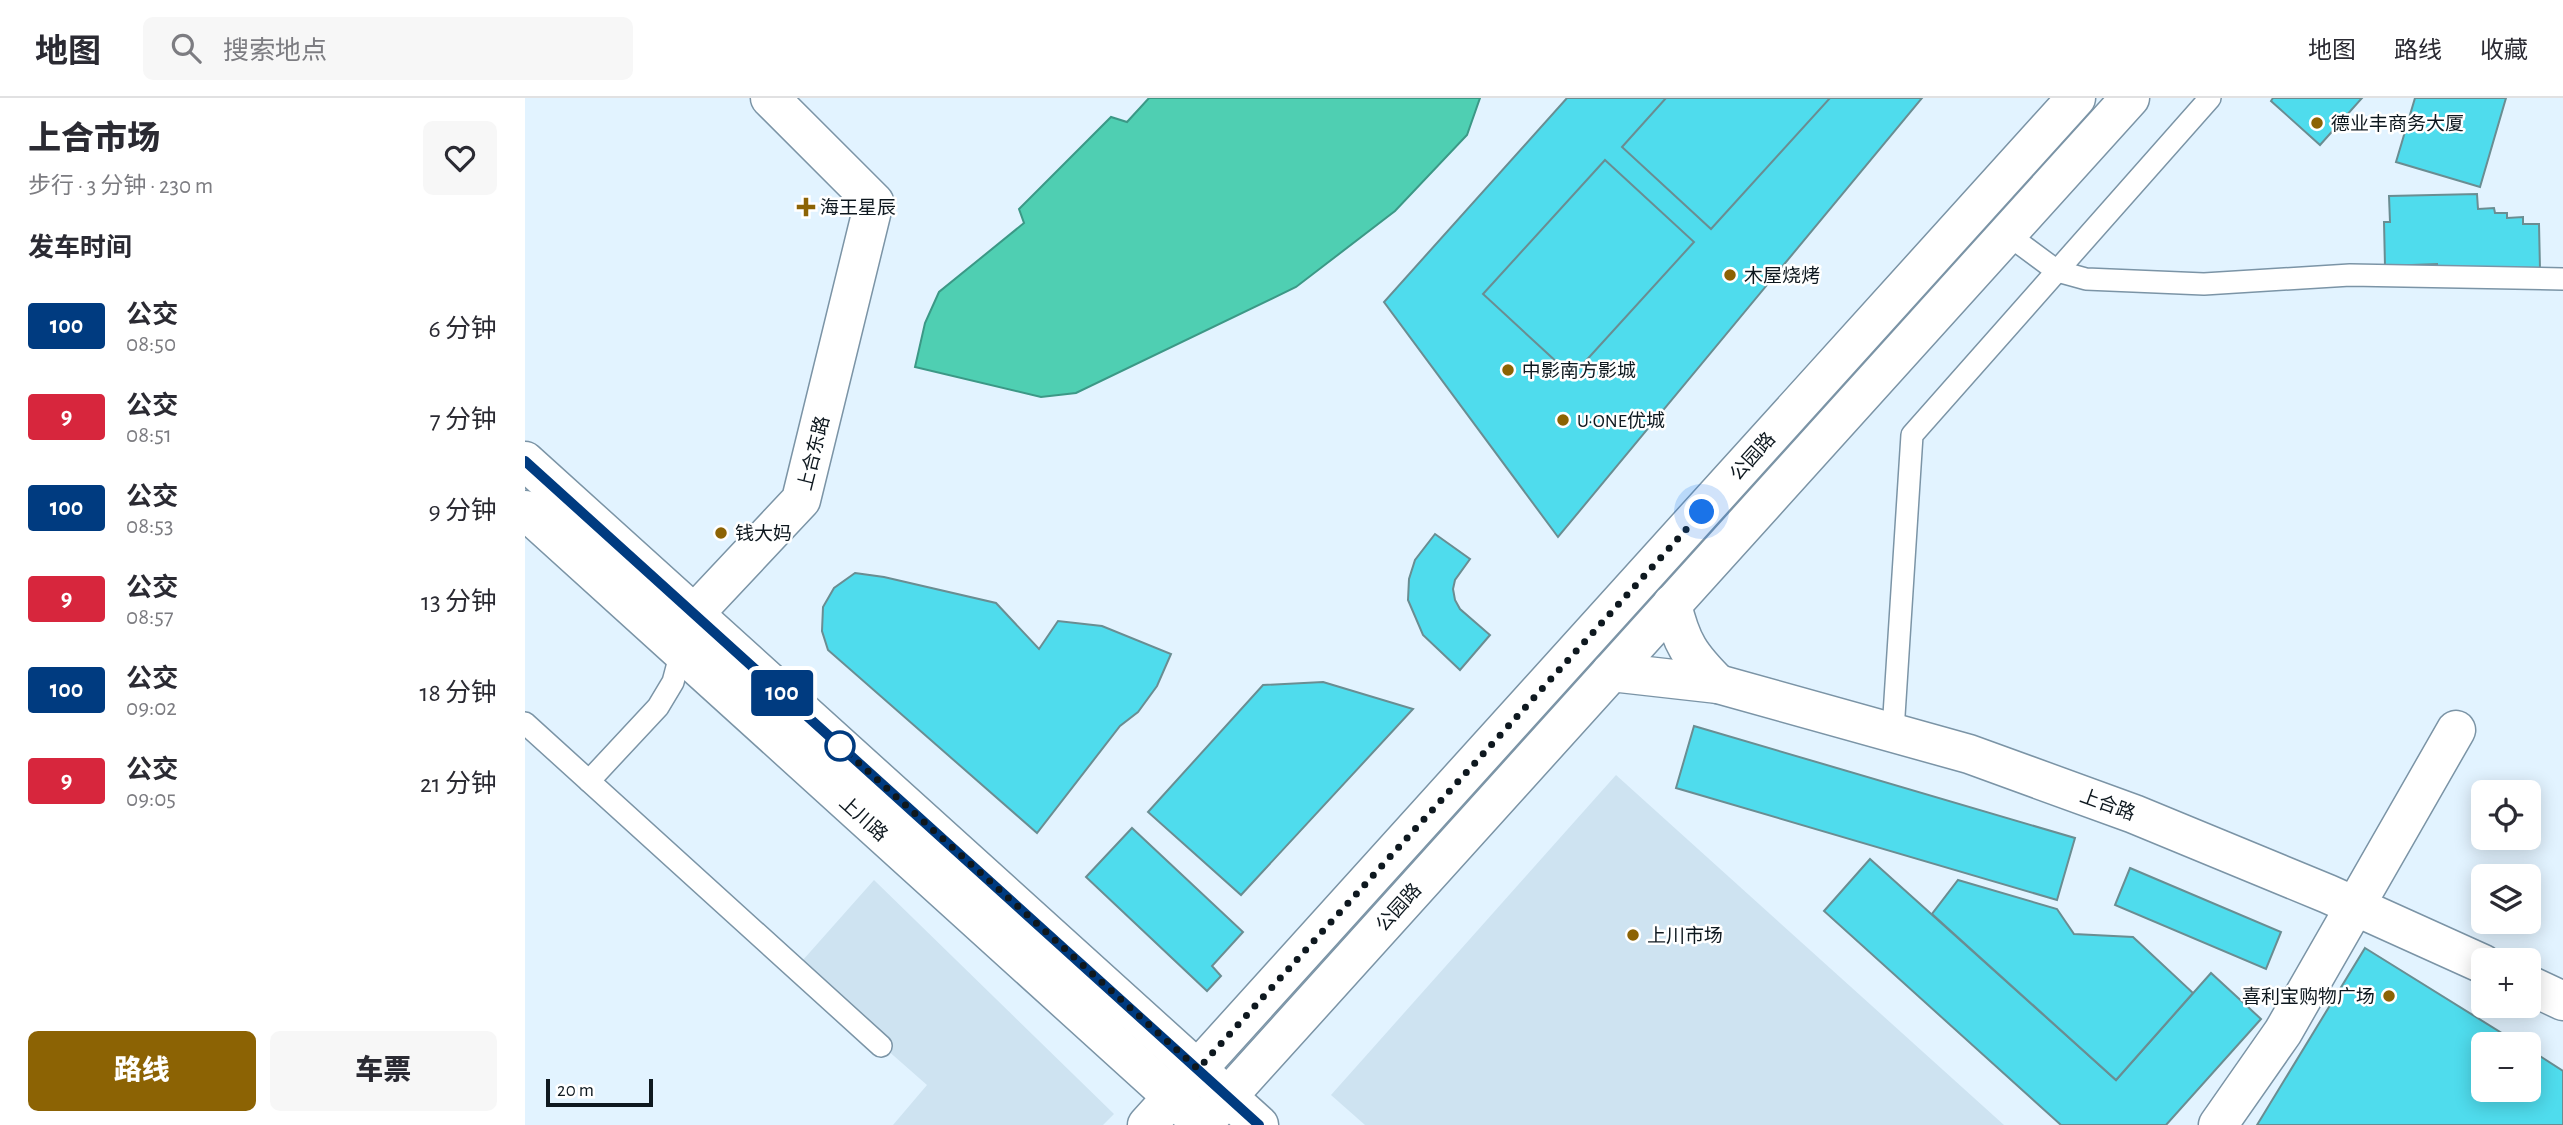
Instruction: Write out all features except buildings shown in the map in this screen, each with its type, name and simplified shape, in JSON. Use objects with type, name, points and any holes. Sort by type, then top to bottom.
[{"type":"main road","name":"上合东路","points":[[681,652],[694,614],[801,500],[874,202],[770,98]]},
{"type":"main road","name":"公园路","points":[[1147,1125],[2076,98]]},
{"type":"main road","name":"公园路","points":[[1209,1118],[2130,98]]},
{"type":"main road","name":"上川路","points":[[525,461],[694,614],[1185,1083],[1209,1118],[1259,1125]]},
{"type":"main road","name":"上川路","points":[[525,510],[681,652],[1185,1083]]},
{"type":"main road","points":[[1672,604],[1686,649],[1719,684]]},
{"type":"main road","name":"上合路","points":[[1611,672],[1719,684],[1969,754],[2134,814],[2355,905],[2471,958]]},
{"type":"main road","points":[[2218,1125],[2283,1032],[2456,730]]},
{"type":"main road","points":[[2541,991],[2563,1001]]},
{"type":"lane","points":[[1893,732],[1912,436],[2210,98]]},
{"type":"lane","points":[[2007,234],[2057,271],[2086,279],[2204,284],[2350,275],[2563,279]]},
{"type":"lane","name":"上合东路","points":[[589,782],[658,707],[673,682],[681,652]]},
{"type":"lane","points":[[525,723],[881,1046]]},
{"type":"shaded area","points":[[1149,98],[1480,98],[1467,135],[1395,211],[1296,287],[1076,393],[1041,397],[915,367],[925,323],[939,292],[1024,223],[1019,209],[1111,117],[1127,122]]},
{"type":"shaded area","name":"上川市场","points":[[1616,775],[2004,1125],[1365,1125],[1331,1095]]},
{"type":"shaded area","points":[[874,880],[1114,1114],[1103,1125],[893,1125],[927,1085],[795,969]]},
{"type":"bus line","name":"100","points":[[525,461],[1259,1125]]},
{"type":"place","name":"德业丰商务大厦","points":[[2317,123]]},
{"type":"place","name":"海王星辰","points":[[806,207]]},
{"type":"place","name":"木屋烧烤","points":[[1730,275]]},
{"type":"place","name":"中影南方影城","points":[[1508,370]]},
{"type":"place","name":"U·ONE优城","points":[[1563,420]]},
{"type":"place","name":"钱大妈","points":[[721,533]]},
{"type":"place","name":"上川市场","points":[[1633,935]]},
{"type":"place","name":"喜利宝购物广场","points":[[2389,996]]},
{"type":"route","points":[[840,746],[1198,1069],[1702,512]]}]
